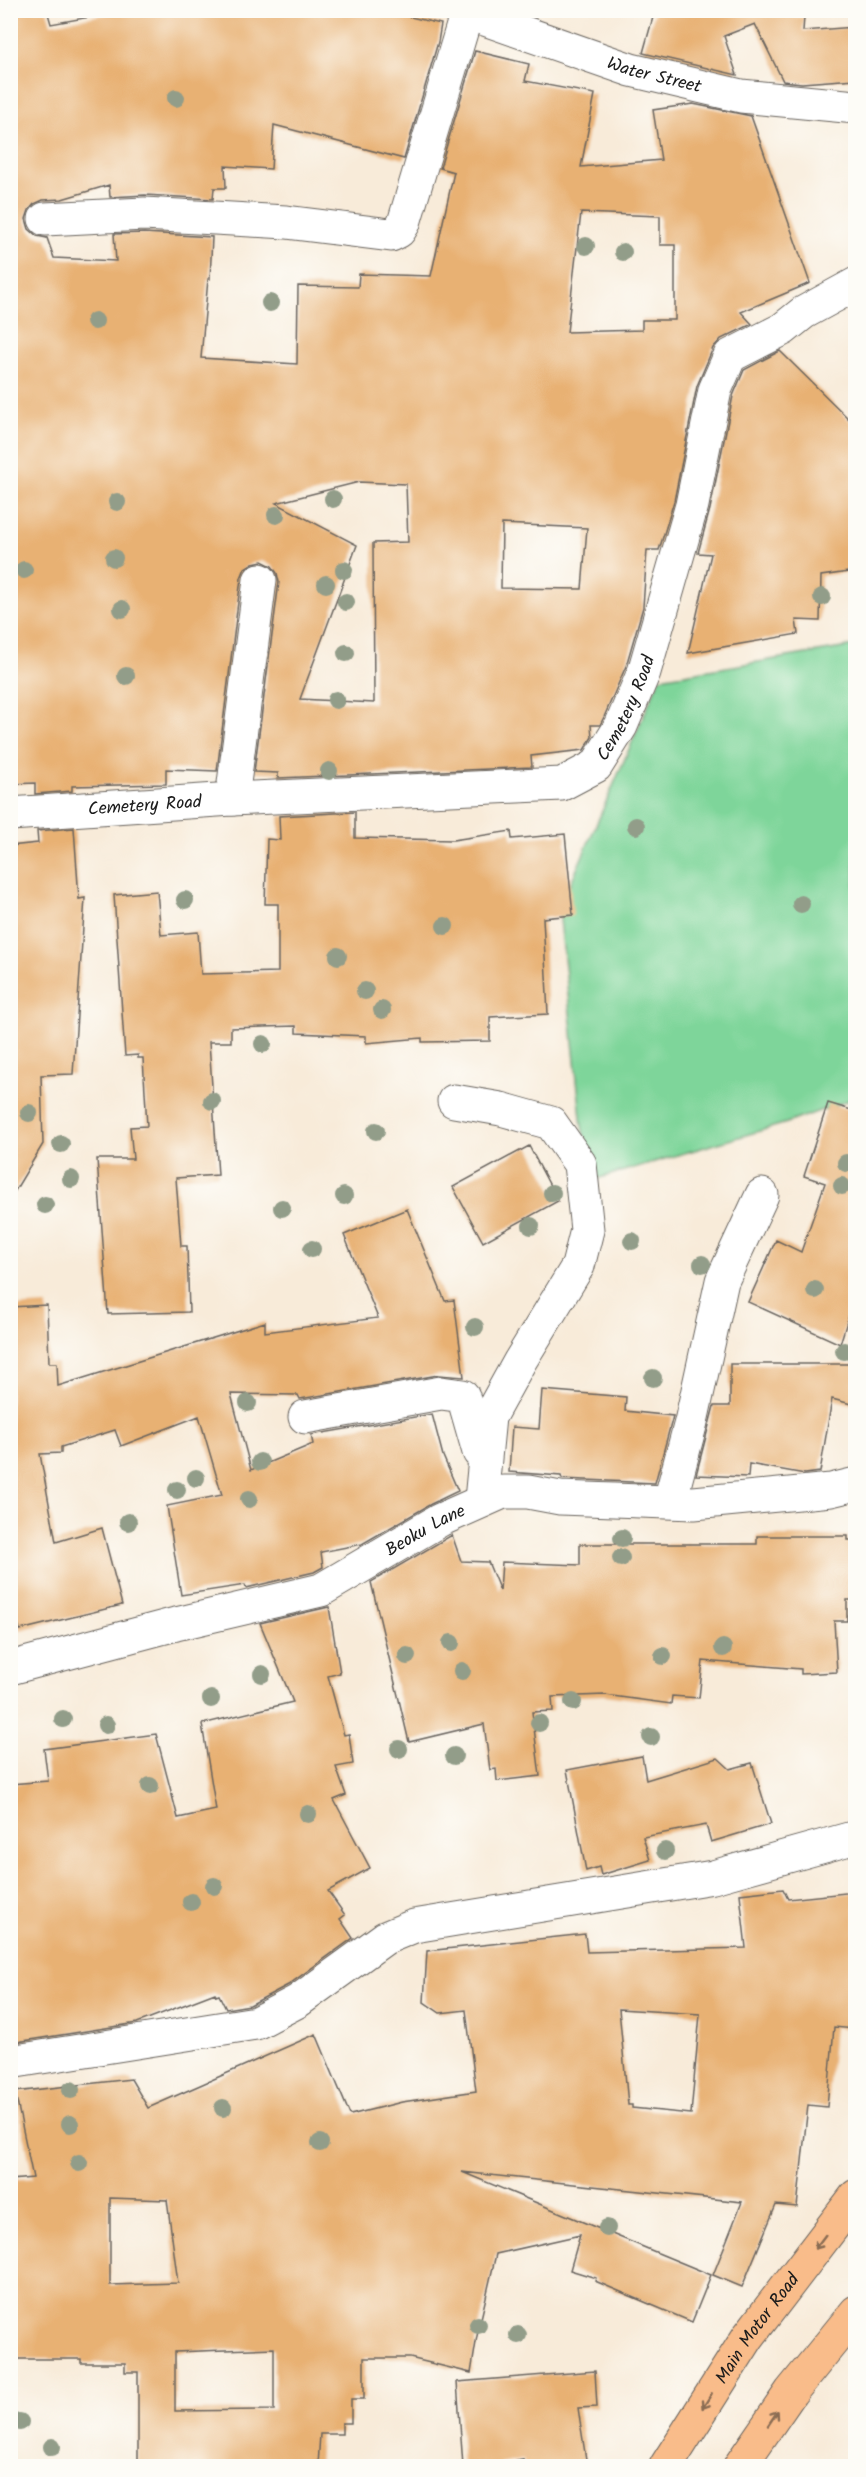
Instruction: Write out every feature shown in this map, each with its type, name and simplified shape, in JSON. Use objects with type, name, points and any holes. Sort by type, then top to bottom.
[{"type":"main road","name":"Main Motor Road","points":[[666,2466],[748,2337],[855,2196]]},
{"type":"main road","points":[[740,2466],[791,2392],[855,2312]]},
{"type":"street","name":"Water Street","points":[[463,11],[642,73],[741,96],[855,107]]},
{"type":"street","points":[[45,219],[154,215],[286,222],[391,235],[399,231],[404,223],[463,11]]},
{"type":"street","name":"Cemetery Road","points":[[10,814],[232,799],[562,784],[596,766],[621,726],[644,672],[692,505],[715,390],[730,356],[783,329],[803,313],[855,284]]},
{"type":"street","points":[[232,799],[260,580]]},
{"type":"street","points":[[454,1101],[501,1109],[551,1123],[580,1164],[587,1230],[578,1266],[520,1360],[489,1417],[481,1500]]},
{"type":"street","points":[[670,1501],[691,1422],[722,1281],[762,1195]]},
{"type":"street","points":[[304,1417],[441,1393],[463,1396],[484,1468]]},
{"type":"street","name":"Beoku Lane","points":[[10,1668],[176,1624],[321,1590],[440,1520],[503,1492],[528,1492],[560,1498],[694,1503],[831,1490],[855,1484]]},
{"type":"street","points":[[10,2062],[256,2023],[298,2001],[385,1938],[414,1926],[713,1877],[855,1837]]},
{"type":"green space","points":[[855,646],[855,1098],[787,1123],[596,1179],[582,1127],[559,910],[660,678]]},
{"type":"building","points":[[10,10],[47,10],[51,24],[129,10],[380,10],[441,24],[438,42],[404,159],[274,125],[271,169],[225,166],[226,188],[214,188],[213,199],[145,195],[110,197],[109,185],[62,199],[43,200],[34,204],[29,210],[26,219],[29,229],[37,236],[47,238],[54,258],[116,261],[114,234],[144,233],[212,237],[210,279],[208,279],[201,358],[297,364],[298,286],[358,287],[359,274],[431,276],[454,172],[440,168],[475,51],[529,64],[525,81],[595,94],[581,167],[661,160],[653,110],[693,104],[751,116],[810,283],[741,312],[752,324],[721,339],[713,348],[697,386],[674,501],[659,550],[647,550],[643,607],[626,666],[600,725],[591,725],[592,737],[584,750],[531,756],[532,767],[278,778],[278,773],[254,772],[279,582],[272,566],[262,561],[245,568],[241,578],[217,771],[166,769],[166,784],[72,786],[72,791],[35,794],[35,783],[10,784]],"holes":[[[581,213],[660,216],[660,245],[675,245],[675,320],[642,320],[642,330],[567,332]],[[359,482],[406,484],[408,542],[373,543],[374,703],[300,699],[357,545],[276,503]],[[502,524],[587,528],[582,589],[501,588]]]},
{"type":"building","points":[[655,10],[722,10],[722,13],[804,17],[803,31],[855,27],[855,79],[802,83],[783,81],[755,24],[724,36],[737,75],[643,53]]},
{"type":"building","points":[[780,351],[855,425],[855,571],[821,576],[820,621],[796,620],[798,634],[688,653],[711,554],[698,553],[710,509],[733,396],[744,370]]},
{"type":"building","points":[[355,812],[355,838],[453,840],[511,831],[512,839],[565,834],[573,915],[543,918],[548,1014],[490,1017],[490,1041],[422,1042],[422,1038],[366,1043],[366,1036],[296,1033],[296,1026],[231,1028],[231,1042],[209,1042],[218,1175],[176,1178],[181,1246],[187,1246],[189,1312],[108,1314],[97,1159],[133,1159],[130,1127],[147,1126],[143,1058],[138,1058],[138,1055],[125,1056],[114,895],[157,891],[161,935],[198,932],[201,974],[278,972],[278,904],[265,904],[267,839],[280,840],[279,816]]},
{"type":"building","points":[[74,828],[79,899],[85,898],[73,1074],[41,1075],[43,1144],[10,1199],[10,846],[38,843],[37,831]]},
{"type":"building","points":[[828,1103],[855,1111],[855,1296],[840,1344],[748,1302],[776,1240],[801,1252],[825,1183],[804,1176]]},
{"type":"building","points":[[529,1146],[558,1201],[483,1242],[453,1187]]},
{"type":"building","points":[[407,1209],[445,1301],[454,1300],[464,1377],[438,1375],[300,1399],[298,1395],[231,1394],[251,1470],[313,1444],[311,1435],[432,1414],[443,1456],[458,1491],[362,1544],[321,1552],[323,1567],[314,1572],[246,1588],[245,1585],[181,1595],[167,1506],[222,1495],[199,1416],[121,1446],[115,1430],[61,1447],[61,1453],[40,1454],[56,1542],[102,1528],[122,1605],[20,1630],[10,1597],[10,1307],[47,1305],[49,1363],[57,1363],[58,1386],[265,1322],[265,1332],[378,1318],[344,1235]]},
{"type":"building","points":[[730,1364],[855,1364],[855,1405],[832,1399],[820,1472],[805,1474],[749,1464],[748,1477],[696,1475],[714,1406],[730,1406]]},
{"type":"building","points":[[542,1390],[626,1397],[625,1411],[673,1416],[655,1483],[562,1479],[561,1476],[509,1472],[512,1427],[539,1429]]},
{"type":"building","points":[[452,1535],[461,1561],[488,1562],[500,1591],[502,1562],[580,1565],[580,1544],[757,1544],[757,1536],[848,1536],[848,1540],[855,1540],[855,1600],[847,1600],[847,1621],[834,1621],[837,1672],[801,1674],[801,1669],[703,1661],[699,1698],[672,1696],[671,1704],[605,1695],[552,1697],[553,1711],[532,1712],[540,1776],[497,1781],[496,1769],[490,1770],[484,1724],[409,1742],[371,1582]]},
{"type":"building","points":[[329,1607],[340,1673],[328,1676],[344,1735],[349,1734],[353,1764],[336,1767],[346,1795],[334,1800],[370,1868],[328,1891],[345,1915],[340,1919],[353,1938],[288,1985],[250,2005],[226,2009],[219,1995],[216,1996],[215,1993],[137,2023],[10,2043],[10,1784],[48,1781],[44,1749],[156,1734],[178,1818],[216,1810],[202,1724],[293,1702],[260,1623]]},
{"type":"building","points":[[642,1756],[646,1780],[718,1758],[730,1769],[752,1763],[771,1824],[711,1842],[706,1825],[643,1837],[650,1860],[601,1875],[599,1867],[586,1871],[567,1770]]},
{"type":"building","points":[[783,1889],[788,1899],[855,1892],[855,2029],[834,2027],[827,2107],[808,2105],[797,2207],[776,2205],[742,2287],[713,2275],[742,2202],[462,2172],[711,2275],[692,2322],[595,2281],[596,2278],[570,2270],[580,2235],[496,2254],[471,2373],[410,2358],[364,2358],[364,2399],[351,2399],[351,2423],[342,2423],[342,2434],[320,2434],[318,2466],[138,2466],[138,2372],[125,2372],[125,2363],[81,2363],[81,2359],[10,2359],[10,2180],[33,2178],[15,2092],[131,2079],[148,2108],[316,2034],[350,2115],[402,2102],[476,2091],[466,2010],[440,2013],[424,2002],[427,1951],[585,1934],[587,1952],[746,1948],[740,1894]],"holes":[[[619,2009],[700,2014],[691,2114],[632,2108],[632,2105],[628,2105]],[[110,2198],[167,2200],[178,2283],[110,2285]],[[274,2348],[274,2410],[175,2411],[175,2352]]]},
{"type":"building","points":[[595,2371],[597,2407],[578,2408],[587,2466],[524,2466],[523,2460],[491,2466],[463,2466],[457,2382]]}]
